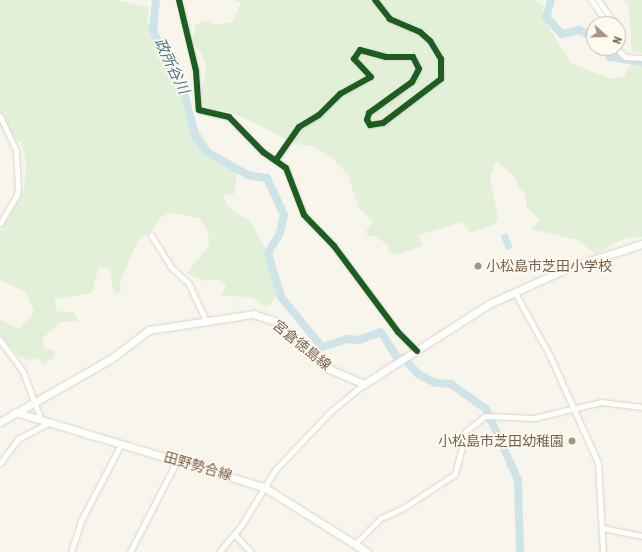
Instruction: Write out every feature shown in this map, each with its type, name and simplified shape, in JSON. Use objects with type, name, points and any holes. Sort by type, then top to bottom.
[{"type":"main road","points":[[364,384],[489,304],[568,268],[642,244]]},
{"type":"main road","name":"宮倉徳島線","points":[[0,422],[35,400],[112,358],[149,330],[206,321],[261,315],[275,322],[329,369],[364,384]]},
{"type":"main road","name":"田野勢合線","points":[[15,412],[44,422],[177,460],[264,487],[367,552]]},
{"type":"street","points":[[179,0],[196,71],[199,110],[229,117],[289,172],[304,215],[334,246],[398,332],[417,350]]},
{"type":"street","points":[[276,160],[299,127],[319,115],[340,94],[371,77],[354,59],[360,50],[386,57],[413,57],[419,69],[412,82],[369,113],[366,120],[370,125],[383,123],[441,79],[441,59],[430,41],[420,32],[390,19],[375,0]]},
{"type":"street","points":[[591,0],[602,16]]},
{"type":"street","points":[[598,0],[609,16]]},
{"type":"street","points":[[624,56],[642,58]]},
{"type":"street","points":[[0,116],[16,151],[18,184],[17,195],[0,223]]},
{"type":"street","points":[[151,235],[170,266],[189,284],[206,321]]},
{"type":"street","points":[[515,293],[550,356],[598,463],[603,552]]},
{"type":"street","points":[[0,340],[23,372],[44,422],[18,439],[0,462]]},
{"type":"street","points":[[219,552],[235,535],[264,487],[292,450],[364,384]]},
{"type":"street","points":[[355,544],[381,518],[403,508],[455,474],[466,431],[487,416],[534,418],[573,407],[606,402],[642,407]]},
{"type":"street","points":[[71,552],[82,519],[121,444]]},
{"type":"street","points":[[130,552],[177,460]]},
{"type":"street","points":[[602,528],[642,536]]},
{"type":"street","points":[[235,535],[252,552]]},
{"type":"green space","points":[[0,0],[117,0],[149,7],[147,21],[154,37],[182,73],[188,94],[187,109],[214,154],[238,166],[234,194],[223,195],[229,208],[250,221],[265,247],[268,268],[278,292],[271,304],[264,306],[253,297],[221,296],[226,286],[217,279],[204,281],[187,273],[209,245],[208,232],[199,218],[171,213],[162,216],[152,231],[138,240],[120,282],[121,291],[114,294],[110,270],[99,266],[92,293],[55,299],[56,311],[74,313],[78,321],[60,322],[43,338],[44,349],[54,350],[55,357],[43,365],[37,358],[27,360],[17,355],[0,335],[0,319],[19,329],[34,312],[26,292],[0,280],[0,232],[24,188],[26,162],[21,143],[0,125]]},
{"type":"green space","points":[[232,0],[534,0],[543,5],[544,20],[571,63],[611,79],[624,76],[630,66],[642,64],[642,237],[625,238],[596,254],[577,240],[531,229],[540,220],[527,208],[525,193],[519,188],[515,177],[496,161],[490,178],[498,218],[495,224],[470,233],[462,222],[419,235],[423,246],[395,255],[388,252],[389,246],[375,236],[368,237],[366,231],[373,221],[359,209],[348,175],[330,156],[313,146],[294,144],[255,123],[227,111],[211,110],[204,105],[201,94],[206,67],[201,52],[192,42],[196,25],[205,20],[214,25],[232,22],[241,3]]},
{"type":"green space","points":[[621,0],[642,0],[642,53],[632,51],[628,4]]},
{"type":"shaded area","points":[[507,233],[513,248],[507,250],[501,236]]},
{"type":"waterway","name":"政所谷川","points":[[156,0],[153,29],[168,67],[182,86],[196,138],[207,152],[248,175],[267,178],[284,215],[280,233],[268,253],[281,297],[322,347],[347,339],[359,340],[381,332],[398,359],[402,358]]},
{"type":"waterway","points":[[551,0],[546,17],[562,34],[579,30],[586,33]]},
{"type":"waterway","points":[[609,56],[642,62]]},
{"type":"waterway","points":[[407,362],[418,374],[436,383],[451,384],[486,409],[518,480],[520,552]]},
{"type":"cycle path","points":[[179,0],[196,71],[199,110],[229,117],[263,152],[286,168],[304,215],[334,246],[398,332],[417,351]]},
{"type":"cycle path","points":[[276,160],[299,127],[319,115],[340,94],[371,77],[354,59],[360,50],[386,57],[413,57],[419,69],[412,82],[369,113],[367,120],[370,125],[383,123],[441,79],[441,59],[430,41],[420,32],[390,19],[375,0]]},
{"type":"place","name":"小松島市芝田小学校","points":[[478,266]]},
{"type":"place","name":"小松島市芝田幼稚園","points":[[572,441]]}]
